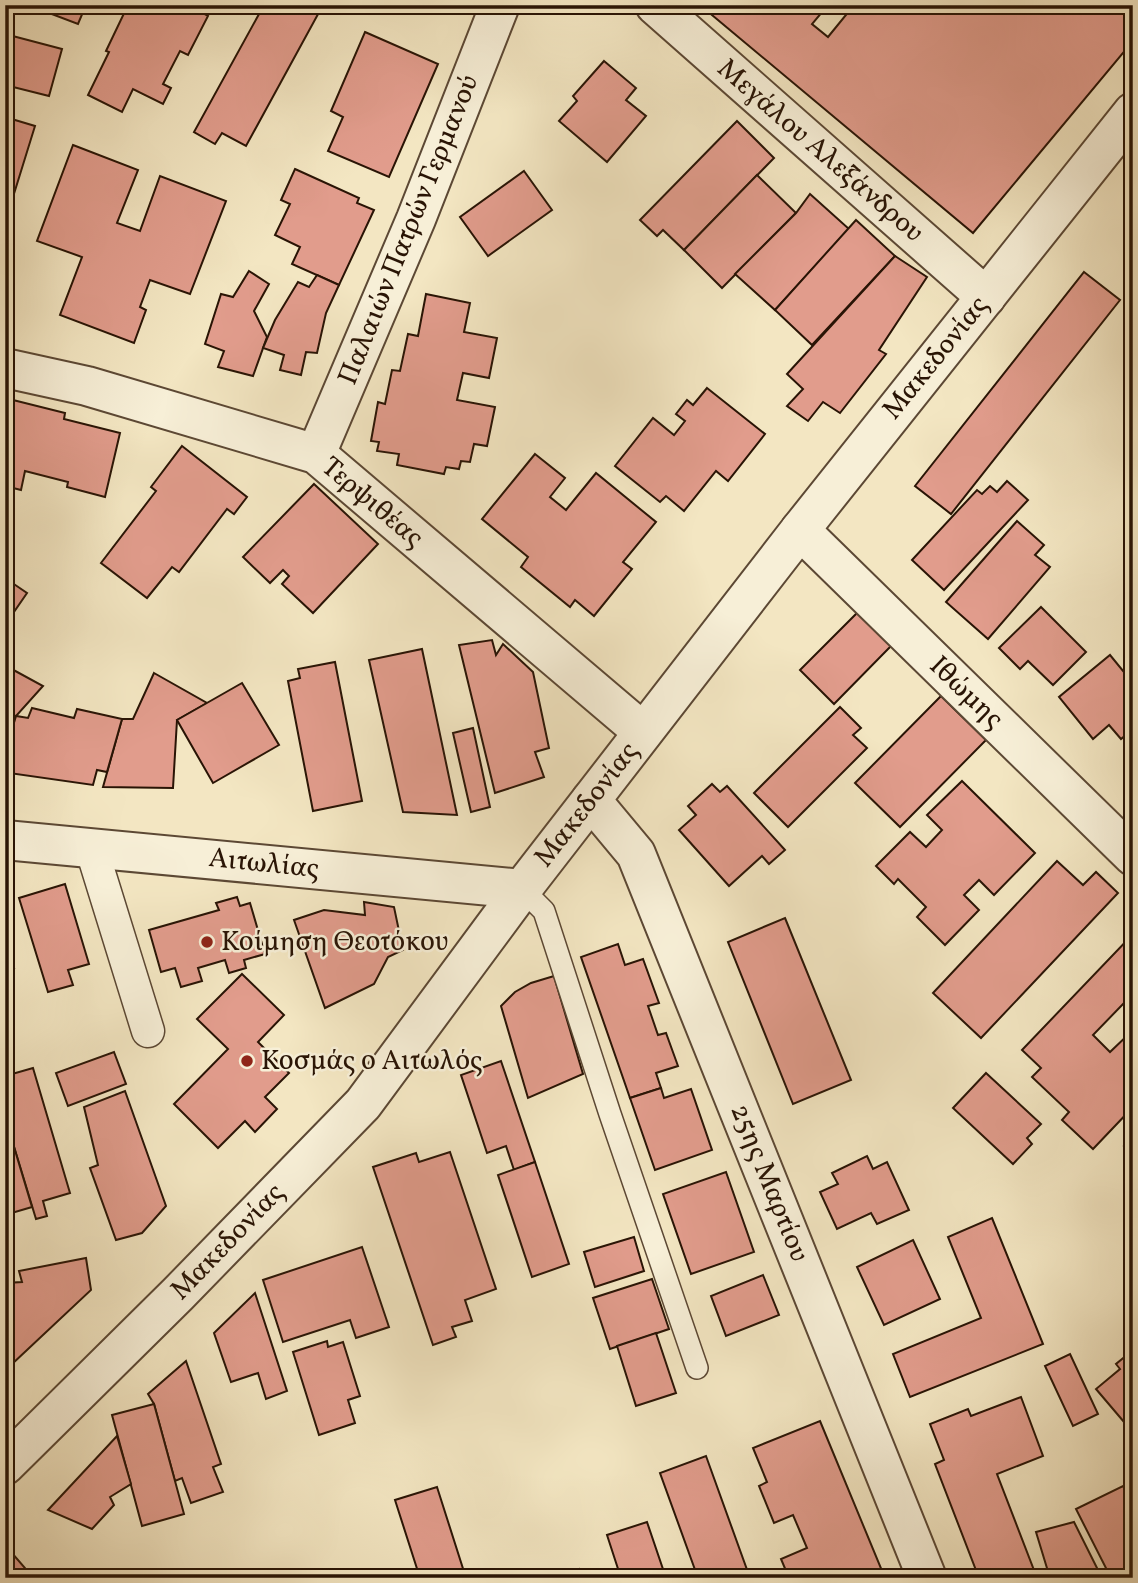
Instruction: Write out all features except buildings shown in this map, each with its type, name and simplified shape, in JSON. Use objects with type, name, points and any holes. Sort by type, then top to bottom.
[{"type":"street","name":"Παλαιών Πατρών Γερμανού","points":[[316,454],[416,219],[500,5]]},
{"type":"street","name":"Μεγάλου Αλεξάνδρου","points":[[655,5],[986,296]]},
{"type":"street","name":"Μακεδονίας","points":[[5,1465],[178,1294],[363,1104],[522,889],[643,732],[1133,112]]},
{"type":"street","name":"Τερψιθέας","points":[[5,368],[87,386],[316,454],[643,732]]},
{"type":"street","name":"Ιθώμης","points":[[800,530],[1133,856]]},
{"type":"street","name":"25ης Μαρτίου","points":[[591,800],[636,854],[927,1578]]},
{"type":"street","name":"Αιτωλίας","points":[[5,840],[522,889]]},
{"type":"street","points":[[91,847],[148,1031]]},
{"type":"lane","points":[[522,889],[544,911],[697,1368]]},
{"type":"place","name":"Κοίμηση Θεοτόκου","points":[[207,942]]},
{"type":"place","name":"Κοσμάς ο Αιτωλός","points":[[247,1061]]}]
